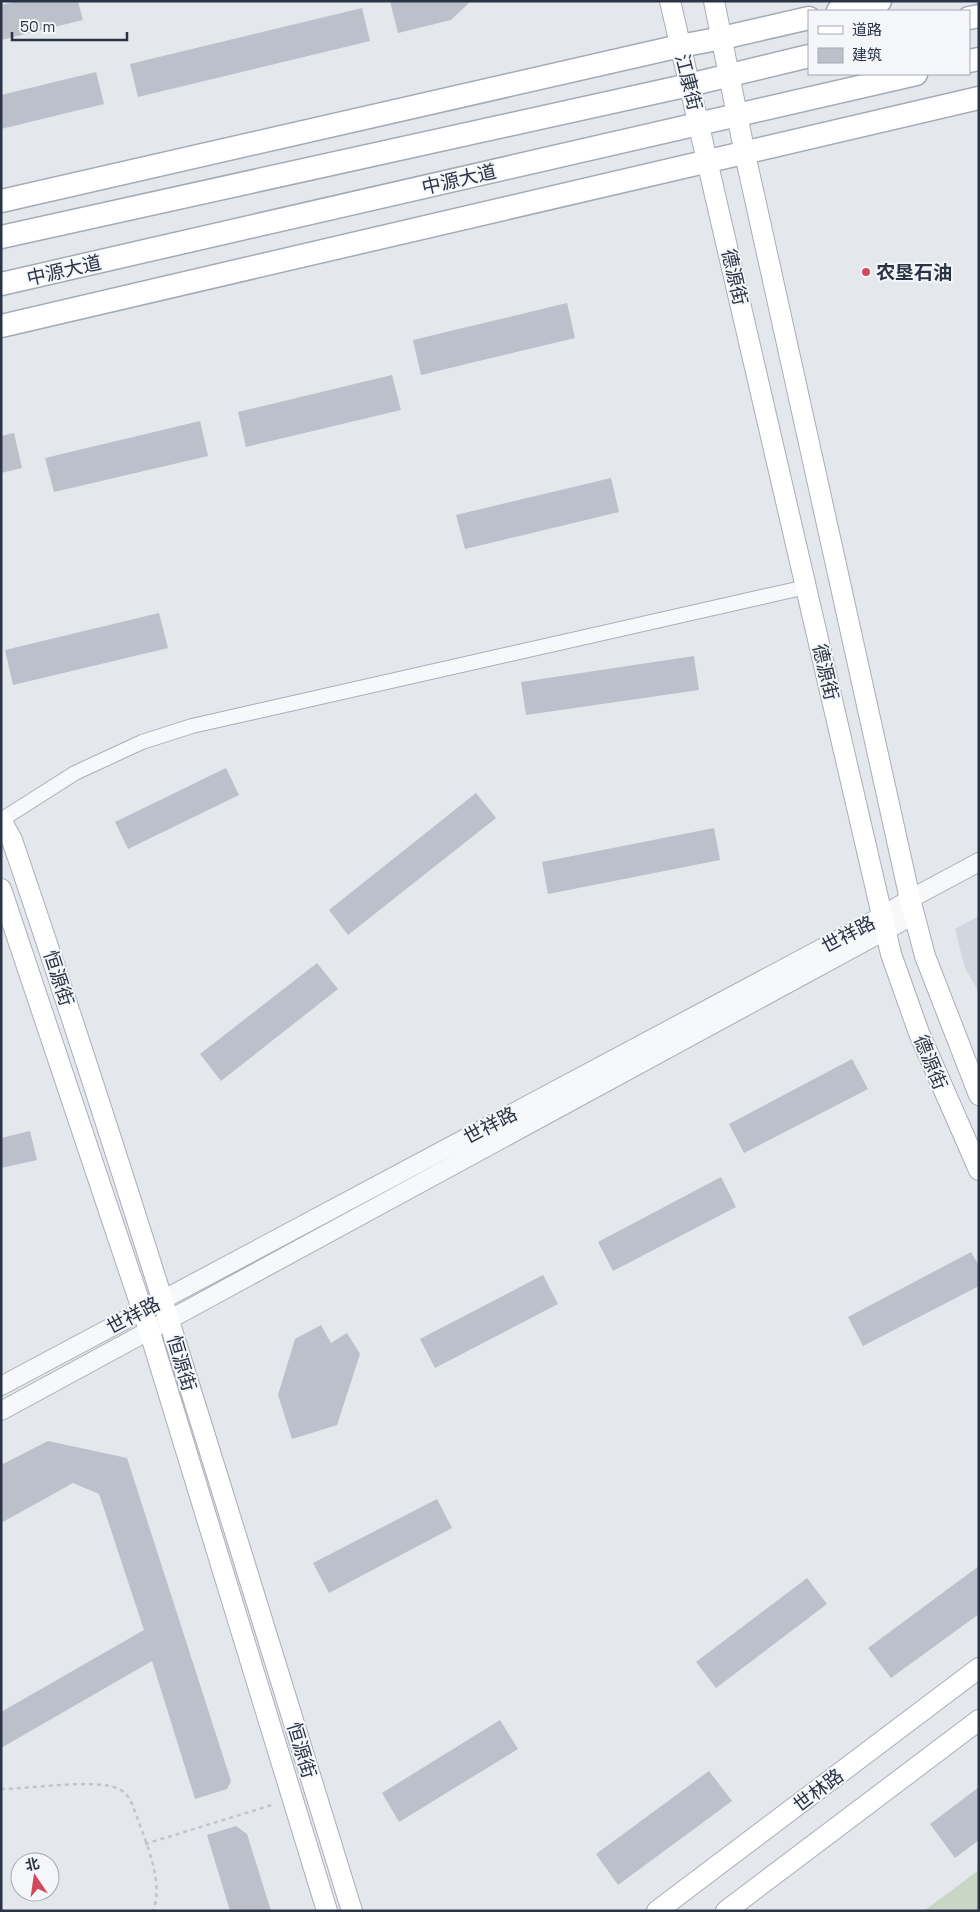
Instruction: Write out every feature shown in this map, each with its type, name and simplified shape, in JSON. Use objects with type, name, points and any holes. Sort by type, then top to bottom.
[{"type":"main road","name":"江康街","points":[[670,1],[709,162]]},
{"type":"main road","points":[[714,1],[739,116],[745,154]]},
{"type":"main road","points":[[842,10],[880,1]]},
{"type":"main road","points":[[1,202],[808,18]]},
{"type":"main road","points":[[1,237],[689,85],[808,56]]},
{"type":"main road","name":"中源大道","points":[[1,284],[912,75]]},
{"type":"main road","points":[[1,326],[979,98]]},
{"type":"main road","name":"德源街","points":[[745,154],[912,907],[936,984],[979,1096]]},
{"type":"main road","name":"德源街","points":[[709,162],[884,923],[901,985],[919,1033],[979,1170]]},
{"type":"main road","name":"恒源街","points":[[1,820],[12,840],[52,956],[163,1300],[352,1911]]},
{"type":"main road","name":"恒源街","points":[[1,889],[142,1310],[327,1911]]},
{"type":"main road","name":"世林路","points":[[657,1911],[979,1668]]},
{"type":"main road","points":[[726,1911],[979,1720]]},
{"type":"street","points":[[1,820],[75,773],[142,742],[192,726],[806,587]]},
{"type":"street","name":"世祥路","points":[[1,1411],[169,1321],[884,923],[912,907],[979,862]]},
{"type":"street","name":"世祥路","points":[[1,1386],[142,1310],[884,923]]},
{"type":"path","points":[[1,1789],[98,1784],[120,1789],[129,1798],[133,1806],[156,1878],[157,1893],[153,1911]]},
{"type":"path","points":[[145,1844],[293,1799]]},
{"type":"shaded area","points":[[979,916],[979,993],[965,968],[955,929]]},
{"type":"green space","points":[[979,1870],[979,1911],[924,1911]]},
{"type":"building","points":[[18,1],[78,1],[83,20],[1,40],[1,5]]},
{"type":"building","points":[[390,1],[471,1],[451,20],[398,33]]},
{"type":"building","points":[[362,8],[370,41],[138,97],[130,64]]},
{"type":"building","points":[[96,72],[104,104],[1,129],[1,95]]},
{"type":"building","points":[[567,303],[575,338],[421,375],[413,340]]},
{"type":"building","points":[[392,375],[401,410],[246,447],[238,412]]},
{"type":"building","points":[[200,421],[208,456],[54,492],[45,458]]},
{"type":"building","points":[[14,433],[22,468],[1,473],[1,436]]},
{"type":"building","points":[[611,478],[619,512],[465,549],[456,515]]},
{"type":"building","points":[[159,613],[168,648],[13,685],[5,650]]},
{"type":"building","points":[[694,656],[699,690],[526,715],[521,682]]},
{"type":"building","points":[[226,768],[239,795],[128,849],[115,822]]},
{"type":"building","points":[[476,793],[496,818],[348,935],[329,910]]},
{"type":"building","points":[[714,828],[720,860],[548,894],[542,862]]},
{"type":"building","points":[[317,963],[338,989],[221,1081],[200,1054]]},
{"type":"building","points":[[852,1059],[868,1089],[744,1153],[729,1124]]},
{"type":"building","points":[[30,1131],[37,1160],[1,1168],[1,1138]]},
{"type":"building","points":[[721,1177],[736,1207],[613,1271],[598,1242]]},
{"type":"building","points":[[971,1252],[979,1266],[979,1286],[863,1346],[848,1317]]},
{"type":"building","points":[[543,1275],[558,1304],[435,1368],[420,1339]]},
{"type":"building","points":[[321,1325],[331,1343],[347,1333],[360,1354],[337,1425],[292,1439],[278,1395],[295,1339]]},
{"type":"building","points":[[48,1441],[127,1458],[231,1781],[227,1789],[195,1799],[152,1661],[1,1748],[1,1712],[144,1630],[99,1494],[73,1483],[1,1523],[1,1465]]},
{"type":"building","points":[[437,1499],[452,1528],[329,1593],[313,1563]]},
{"type":"building","points":[[979,1566],[979,1614],[891,1678],[868,1648]]},
{"type":"building","points":[[807,1578],[827,1604],[716,1688],[696,1662]]},
{"type":"building","points":[[500,1720],[518,1749],[399,1822],[382,1793]]},
{"type":"building","points":[[709,1771],[732,1801],[618,1885],[596,1854]]},
{"type":"building","points":[[979,1787],[979,1840],[955,1858],[930,1824]]},
{"type":"building","points":[[236,1826],[247,1834],[271,1911],[230,1911],[207,1835]]},
{"type":"place","name":"农垦石油","points":[[866,272]]}]
